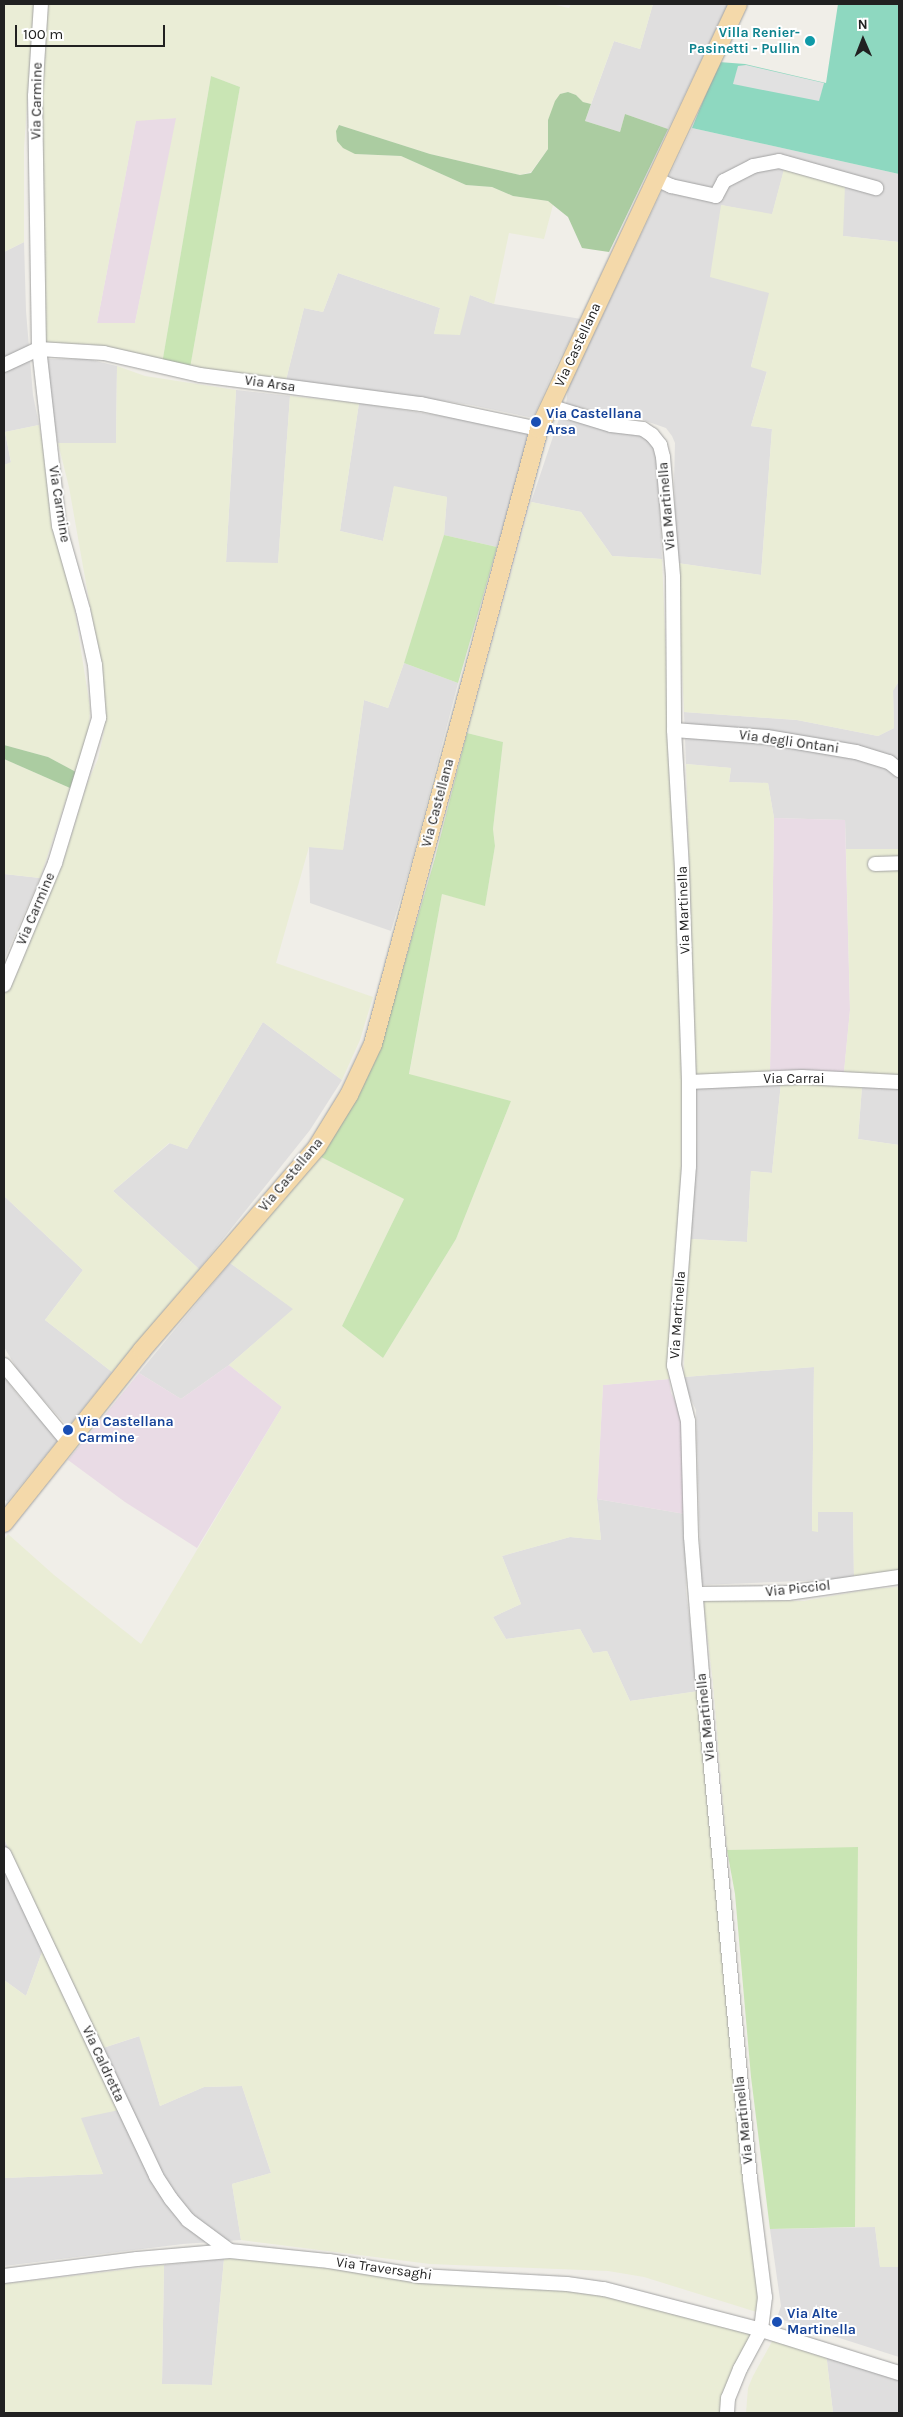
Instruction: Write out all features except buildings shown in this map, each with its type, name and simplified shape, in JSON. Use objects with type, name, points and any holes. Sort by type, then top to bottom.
[{"type":"main road","name":"Via Castellana","points":[[4,1523],[142,1350],[317,1147],[349,1095],[373,1044],[539,429],[738,4]]},
{"type":"street","name":"Via Carmine","points":[[4,985],[55,863],[100,718],[95,665],[83,610],[59,526],[39,349],[35,96],[41,4]]},
{"type":"street","points":[[656,179],[671,186],[716,196],[724,181],[753,166],[779,161],[876,188]]},
{"type":"street","name":"Via Arsa","points":[[4,365],[39,349],[104,353],[200,375],[421,404],[539,429]]},
{"type":"street","name":"Via Martinella","points":[[549,406],[612,425],[642,429],[652,435],[660,445],[663,457],[673,577],[674,730],[682,870],[689,1082],[689,1166],[674,1365],[688,1421],[692,1537],[702,1673],[730,1975],[756,2232],[765,2297],[761,2330]]},
{"type":"street","name":"Via degli Ontani","points":[[674,730],[767,737],[856,752],[889,762],[899,770]]},
{"type":"street","points":[[875,864],[899,863]]},
{"type":"street","name":"Via Carrai","points":[[689,1082],[802,1077],[899,1082]]},
{"type":"street","points":[[4,1365],[68,1442]]},
{"type":"street","name":"Via Picciol","points":[[697,1594],[788,1593],[899,1577]]},
{"type":"street","name":"Via Caldretta","points":[[4,1854],[156,2176],[170,2199],[188,2220],[230,2251]]},
{"type":"street","name":"Via Traversaghi","points":[[4,2276],[138,2259],[230,2251],[329,2261],[420,2276],[567,2284],[604,2289],[761,2330],[899,2373]]},
{"type":"street","points":[[727,2413],[728,2398],[736,2376],[761,2330]]},
{"type":"shaded area","points":[[653,4],[728,4],[668,129],[625,114],[620,132],[585,121],[614,41],[640,49]]},
{"type":"shaded area","points":[[746,65],[824,83],[819,101],[733,84],[738,66]]},
{"type":"shaded area","points":[[177,118],[135,323],[97,323],[136,120]]},
{"type":"shaded area","points":[[692,128],[899,174],[899,242],[843,236],[784,170],[772,215],[721,205],[770,293],[751,366],[767,371],[751,426],[772,429],[761,575],[677,563],[674,482],[675,443],[666,428],[637,418],[566,405],[568,387]]},
{"type":"shaded area","points":[[24,242],[26,311],[33,395],[39,425],[5,432],[11,463],[4,465],[4,252]]},
{"type":"shaded area","points":[[338,273],[440,308],[434,334],[470,295],[494,304],[581,319],[557,364],[533,418],[471,405],[286,380],[304,308],[323,312]]},
{"type":"shaded area","points":[[46,359],[87,359],[117,366],[116,443],[58,443],[48,394]]},
{"type":"shaded area","points":[[236,390],[290,396],[278,564],[226,562]]},
{"type":"shaded area","points":[[359,403],[468,420],[531,433],[497,547],[444,535],[447,497],[394,487],[383,541],[340,531]]},
{"type":"shaded area","points":[[559,419],[646,435],[657,452],[662,559],[612,556],[581,512],[531,502]]},
{"type":"shaded area","points":[[404,663],[458,683],[414,853],[391,931],[310,903],[309,847],[343,849],[364,700],[388,708]]},
{"type":"shaded area","points":[[899,681],[899,849],[846,849],[845,820],[774,818],[768,783],[729,782],[731,768],[686,764],[684,712],[797,720],[878,736],[894,728],[893,690]]},
{"type":"shaded area","points":[[774,818],[845,820],[850,1010],[844,1072],[770,1072]]},
{"type":"shaded area","points":[[4,874],[40,878],[4,960]]},
{"type":"shaded area","points":[[263,1022],[342,1080],[310,1130],[199,1269],[113,1191],[170,1143],[187,1149]]},
{"type":"shaded area","points":[[782,1072],[772,1173],[751,1171],[747,1242],[691,1239],[697,1140],[696,1079]]},
{"type":"shaded area","points":[[863,1073],[899,1075],[899,1145],[858,1139]]},
{"type":"shaded area","points":[[4,1196],[83,1270],[45,1320],[112,1372],[68,1427],[20,1374],[4,1347]]},
{"type":"shaded area","points":[[230,1263],[294,1309],[229,1365],[181,1399],[139,1373]]},
{"type":"shaded area","points":[[229,1365],[282,1407],[197,1548],[125,1502],[68,1460],[139,1373],[181,1399]]},
{"type":"shaded area","points":[[814,1367],[812,1530],[818,1531],[818,1512],[853,1512],[854,1579],[701,1585],[696,1410],[686,1389],[684,1377]]},
{"type":"shaded area","points":[[4,1377],[21,1399],[59,1439],[7,1502],[4,1499]]},
{"type":"shaded area","points":[[669,1379],[671,1393],[681,1412],[685,1514],[597,1499],[603,1385]]},
{"type":"shaded area","points":[[597,1499],[685,1514],[686,1592],[699,1691],[630,1701],[607,1651],[593,1653],[580,1629],[506,1639],[493,1617],[521,1604],[502,1556],[570,1537],[601,1540]]},
{"type":"shaded area","points":[[4,1838],[46,1941],[26,1996],[4,1980]]},
{"type":"shaded area","points":[[140,2036],[160,2106],[204,2087],[242,2086],[271,2173],[232,2184],[241,2240],[183,2244],[4,2266],[4,2178],[103,2174],[80,2118],[100,2049]]},
{"type":"shaded area","points":[[875,2227],[880,2267],[899,2267],[899,2357],[777,2318],[781,2306],[770,2229]]},
{"type":"shaded area","points":[[224,2259],[212,2385],[162,2384],[164,2265]]},
{"type":"shaded area","points":[[826,2353],[899,2376],[899,2413],[833,2413]]},
{"type":"green space","points":[[4,4],[33,4],[34,7],[24,148],[24,242],[4,252]]},
{"type":"green space","points":[[48,4],[551,4],[569,8],[571,4],[653,4],[640,49],[614,41],[591,104],[583,102],[576,95],[568,92],[560,94],[548,120],[548,149],[531,172],[520,175],[430,154],[339,125],[355,154],[401,156],[466,185],[492,187],[513,196],[548,201],[553,205],[544,239],[509,233],[494,304],[470,295],[460,335],[434,334],[440,308],[338,273],[323,312],[304,308],[286,380],[190,368],[240,87],[211,76],[162,364],[89,344],[45,344],[39,149]],"holes":[[[176,118],[135,323],[97,323],[136,121]]]},
{"type":"green space","points":[[838,4],[899,4],[899,174],[692,128],[719,62],[745,64],[826,83]]},
{"type":"green space","points":[[211,76],[240,87],[190,368],[162,364]]},
{"type":"green space","points":[[568,92],[576,95],[583,102],[591,104],[585,121],[620,132],[625,114],[668,129],[609,252],[582,248],[568,217],[548,201],[513,196],[492,187],[466,185],[401,156],[355,154],[343,148],[337,141],[336,131],[339,125],[430,154],[520,175],[531,173],[548,149],[548,120],[555,101],[560,94]]},
{"type":"green space","points":[[784,169],[845,185],[843,236],[899,242],[899,681],[893,691],[894,728],[878,736],[797,720],[684,712],[677,563],[761,575],[772,429],[751,426],[767,372],[751,367],[769,293],[710,277],[721,205],[772,214]]},
{"type":"green space","points":[[117,366],[145,376],[236,390],[226,562],[278,563],[290,396],[359,403],[340,531],[383,541],[394,486],[447,497],[444,535],[388,708],[364,700],[343,850],[309,847],[276,963],[373,997],[360,1040],[342,1080],[263,1022],[187,1149],[169,1143],[113,1191],[199,1269],[112,1372],[45,1320],[83,1270],[4,1196],[4,997],[62,866],[87,784],[98,759],[104,732],[105,706],[93,623],[69,487],[58,443],[116,443]]},
{"type":"green space","points":[[39,425],[66,556],[90,707],[89,730],[76,772],[48,757],[4,745],[4,465],[11,462],[5,432]]},
{"type":"green space","points":[[531,502],[581,512],[612,556],[662,559],[682,1081],[681,1176],[670,1310],[669,1379],[603,1385],[597,1499],[601,1540],[570,1537],[502,1556],[521,1604],[493,1617],[506,1639],[580,1629],[593,1653],[607,1651],[630,1701],[699,1691],[712,1852],[720,1896],[763,2314],[644,2277],[608,2271],[430,2264],[241,2240],[232,2184],[271,2173],[242,2086],[204,2087],[160,2106],[139,2036],[100,2049],[124,2109],[81,2118],[103,2174],[4,2178],[4,1980],[26,1996],[46,1941],[4,1838],[4,1540],[8,1534],[54,1575],[141,1644],[282,1407],[229,1365],[293,1309],[230,1263],[317,1155],[404,1199],[342,1326],[383,1358],[456,1239],[511,1101],[409,1075],[442,894],[485,905],[495,846],[493,829],[503,742],[467,733]]},
{"type":"green space","points":[[444,535],[497,547],[458,683],[404,663]]},
{"type":"green space","points":[[467,733],[503,742],[493,829],[495,846],[485,906],[442,894],[409,1074],[511,1101],[456,1239],[383,1358],[342,1326],[404,1199],[317,1155],[380,1048],[435,858]]},
{"type":"green space","points":[[4,745],[48,757],[76,772],[70,788],[4,759]]},
{"type":"green space","points":[[4,759],[70,788],[40,878],[4,874]]},
{"type":"green space","points":[[686,764],[731,768],[729,782],[768,783],[774,818],[770,1072],[696,1079]]},
{"type":"green space","points":[[846,849],[899,849],[899,1075],[863,1073],[858,1139],[899,1145],[899,1572],[869,1574],[854,1579],[853,1512],[818,1512],[818,1532],[812,1531],[814,1367],[684,1377],[685,1311],[691,1239],[747,1242],[751,1171],[772,1173],[782,1072],[844,1072],[850,1010]]},
{"type":"green space","points":[[899,1587],[899,2267],[880,2267],[875,2227],[855,2227],[858,1848],[727,1850],[713,1683],[703,1600],[804,1601],[871,1589]]},
{"type":"green space","points":[[858,1847],[855,2227],[770,2229],[751,2077],[735,1894],[727,1850]]},
{"type":"green space","points":[[240,2258],[350,2271],[606,2289],[760,2332],[739,2370],[731,2413],[4,2413],[4,2284],[164,2265],[162,2384],[212,2385],[224,2259]]},
{"type":"green space","points":[[775,2336],[826,2353],[833,2413],[746,2413],[748,2388]]},
{"type":"place","name":"Villa Renier- Pasinetti - Pullin","points":[[810,41]]},
{"type":"place","name":"Via Castellana Arsa","points":[[536,422]]},
{"type":"place","name":"Via Castellana Carmine","points":[[68,1430]]},
{"type":"place","name":"Via Alte Martinella","points":[[777,2322]]}]
